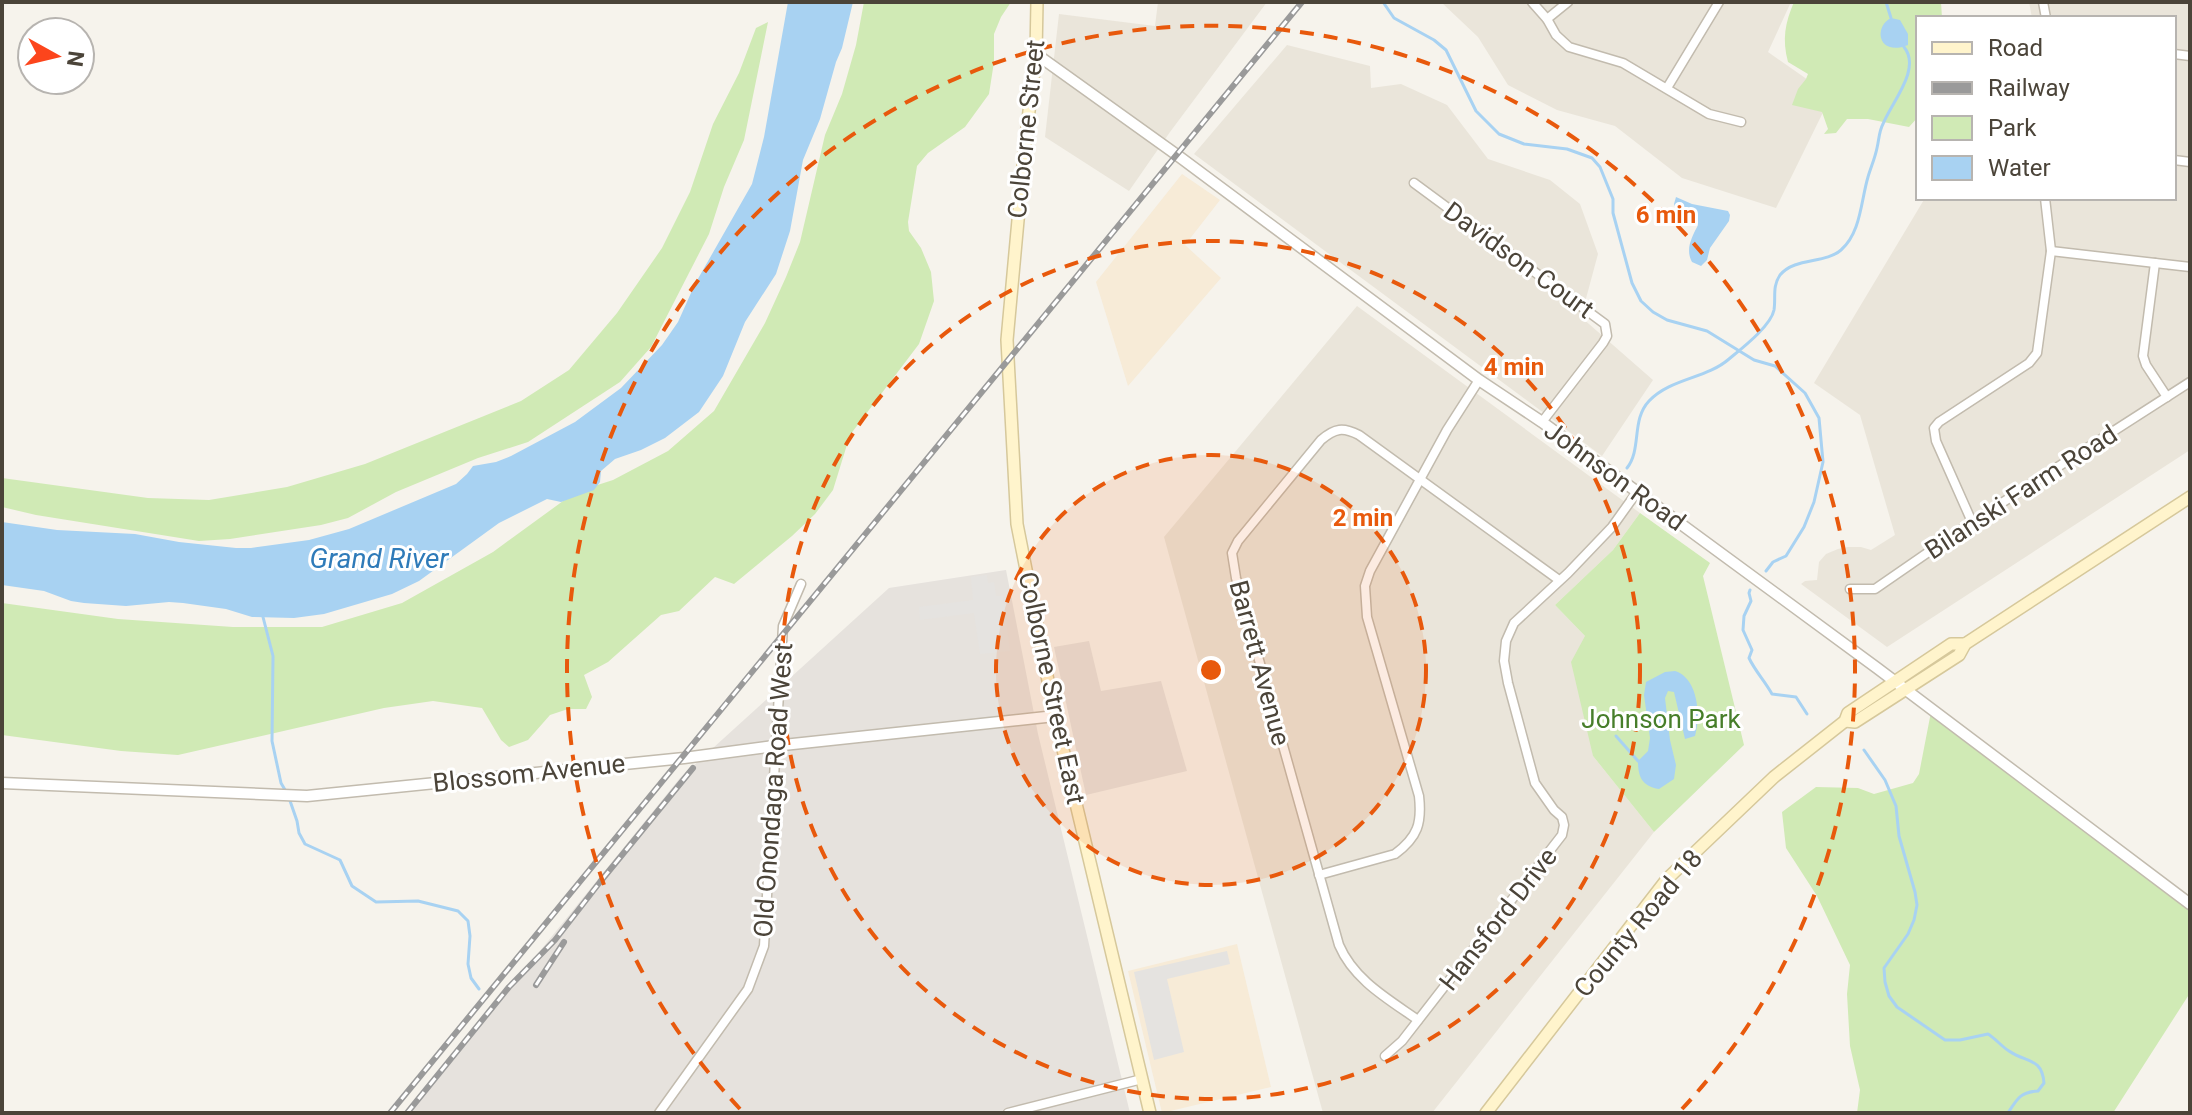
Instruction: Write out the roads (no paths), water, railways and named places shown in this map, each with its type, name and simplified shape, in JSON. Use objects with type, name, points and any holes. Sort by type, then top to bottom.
[{"type":"main road","name":"Colborne Street","points":[[1014,256],[1036,54],[1037,2]]},
{"type":"main road","name":"Colborne Street East","points":[[1014,256],[1007,340],[1017,524],[1055,716],[1150,1113]]},
{"type":"main road","name":"County Road 18","points":[[1845,721],[1855,722],[1959,655],[1965,644],[2190,497]]},
{"type":"main road","name":"County Road 18","points":[[1486,1113],[1667,879],[1774,777],[1845,721],[1848,713],[1951,644],[1965,644]]},
{"type":"street","points":[[1532,2],[1556,35],[1569,47],[1623,63],[1709,114],[1741,122]]},
{"type":"street","points":[[1547,19],[1568,2]]},
{"type":"street","points":[[1667,88],[1719,2]]},
{"type":"street","name":"Johnson Road","points":[[1036,54],[1905,689],[2190,904]]},
{"type":"street","name":"Davidson Court","points":[[1414,183],[1605,324],[1607,332],[1603,343],[1542,422]]},
{"type":"street","points":[[1972,522],[1936,441],[1934,428],[2035,357],[2040,344],[2051,251],[2045,200]]},
{"type":"street","points":[[2051,251],[2190,267]]},
{"type":"street","points":[[2155,263],[2143,356],[2167,397]]},
{"type":"street","points":[[1319,875],[1395,854],[1406,846],[1417,831],[1421,815],[1419,796],[1372,632],[1365,586],[1370,571],[1447,430],[1479,380]]},
{"type":"street","name":"Bilanski Farm Road","points":[[1850,589],[1875,589],[1972,522],[2190,382]]},
{"type":"street","name":"Barrett Avenue","points":[[1418,1020],[1363,980],[1350,967],[1339,945],[1236,578],[1232,553],[1238,541],[1321,440],[1332,430],[1349,430],[1559,580]]},
{"type":"street","name":"Hansford Drive","points":[[1385,1056],[1402,1041],[1562,835],[1562,817],[1535,783],[1504,661],[1506,641],[1514,623],[1612,527],[1637,492]]},
{"type":"street","name":"Old Onondaga Road West","points":[[659,1113],[748,989],[764,946],[783,626],[801,584]]},
{"type":"street","name":"Blossom Avenue","points":[[2,783],[307,796],[1055,716]]},
{"type":"street","points":[[1008,1113],[1142,1079]]},
{"type":"water","name":"Grand River","points":[[788,2],[853,2],[820,119],[803,160],[790,231],[776,274],[745,322],[723,376],[699,412],[665,438],[615,459],[601,471],[600,482],[594,490],[561,502],[547,499],[499,523],[419,581],[392,594],[324,614],[294,618],[252,617],[226,609],[183,603],[126,606],[84,603],[44,591],[2,585],[2,522],[57,530],[135,534],[236,548],[309,540],[349,529],[456,484],[473,466],[511,456],[575,422],[621,388],[662,345],[678,322],[695,284],[752,184],[764,137]]},
{"type":"water","points":[[1891,18],[1900,20],[1908,34],[1908,45],[1898,48],[1885,44],[1882,28]]},
{"type":"water","points":[[1676,197],[1692,204],[1728,211],[1730,215],[1701,266],[1692,262],[1689,252],[1698,225],[1694,221],[1680,222],[1674,204]]},
{"type":"water","points":[[1675,671],[1689,681],[1693,689],[1697,727],[1695,736],[1685,739],[1674,692],[1668,691],[1665,698],[1676,765],[1674,779],[1659,789],[1645,783],[1639,772],[1638,761],[1648,751],[1650,738],[1644,695],[1646,682],[1665,672]]},
{"type":"waterway","points":[[1383,2],[1394,18],[1446,50],[1476,111],[1499,134],[1524,144],[1567,149],[1592,158],[1600,167],[1613,199],[1613,213],[1632,283],[1641,301],[1667,320],[1707,331],[1754,360],[1775,366],[1805,393],[1819,418],[1823,462],[1814,502],[1804,527],[1786,556],[1773,562],[1766,571]]},
{"type":"waterway","points":[[1886,2],[1891,18]]},
{"type":"waterway","points":[[1627,468],[1632,460],[1640,417],[1649,401],[1668,388],[1720,366],[1755,337],[1772,316],[1776,284],[1786,269],[1827,257],[1848,243],[1859,216],[1882,127],[1907,75],[1909,56],[1904,47]]},
{"type":"waterway","points":[[1750,590],[1751,601],[1744,616],[1743,630],[1752,650],[1749,658],[1772,694],[1796,697],[1807,714]]},
{"type":"waterway","points":[[263,617],[273,656],[272,741],[281,783],[305,844],[340,860],[352,886],[376,902],[418,901],[458,911],[468,921],[468,964],[471,978],[479,989]]},
{"type":"waterway","points":[[1616,736],[1638,761]]},
{"type":"waterway","points":[[1864,750],[1885,780],[1896,806],[1899,836],[1917,905],[1908,934],[1884,968],[1889,996],[1897,1007],[1945,1040],[1988,1034],[2015,1055],[2037,1065],[2044,1083],[2038,1091],[2020,1097],[2008,1113]]},
{"type":"railway","points":[[390,1113],[1302,2]]},
{"type":"railway","points":[[407,1113],[509,987],[555,940],[693,768]]},
{"type":"railway","points":[[536,985],[564,942]]},
{"type":"park label","name":"Johnson Park","points":[[1661,719]]}]
